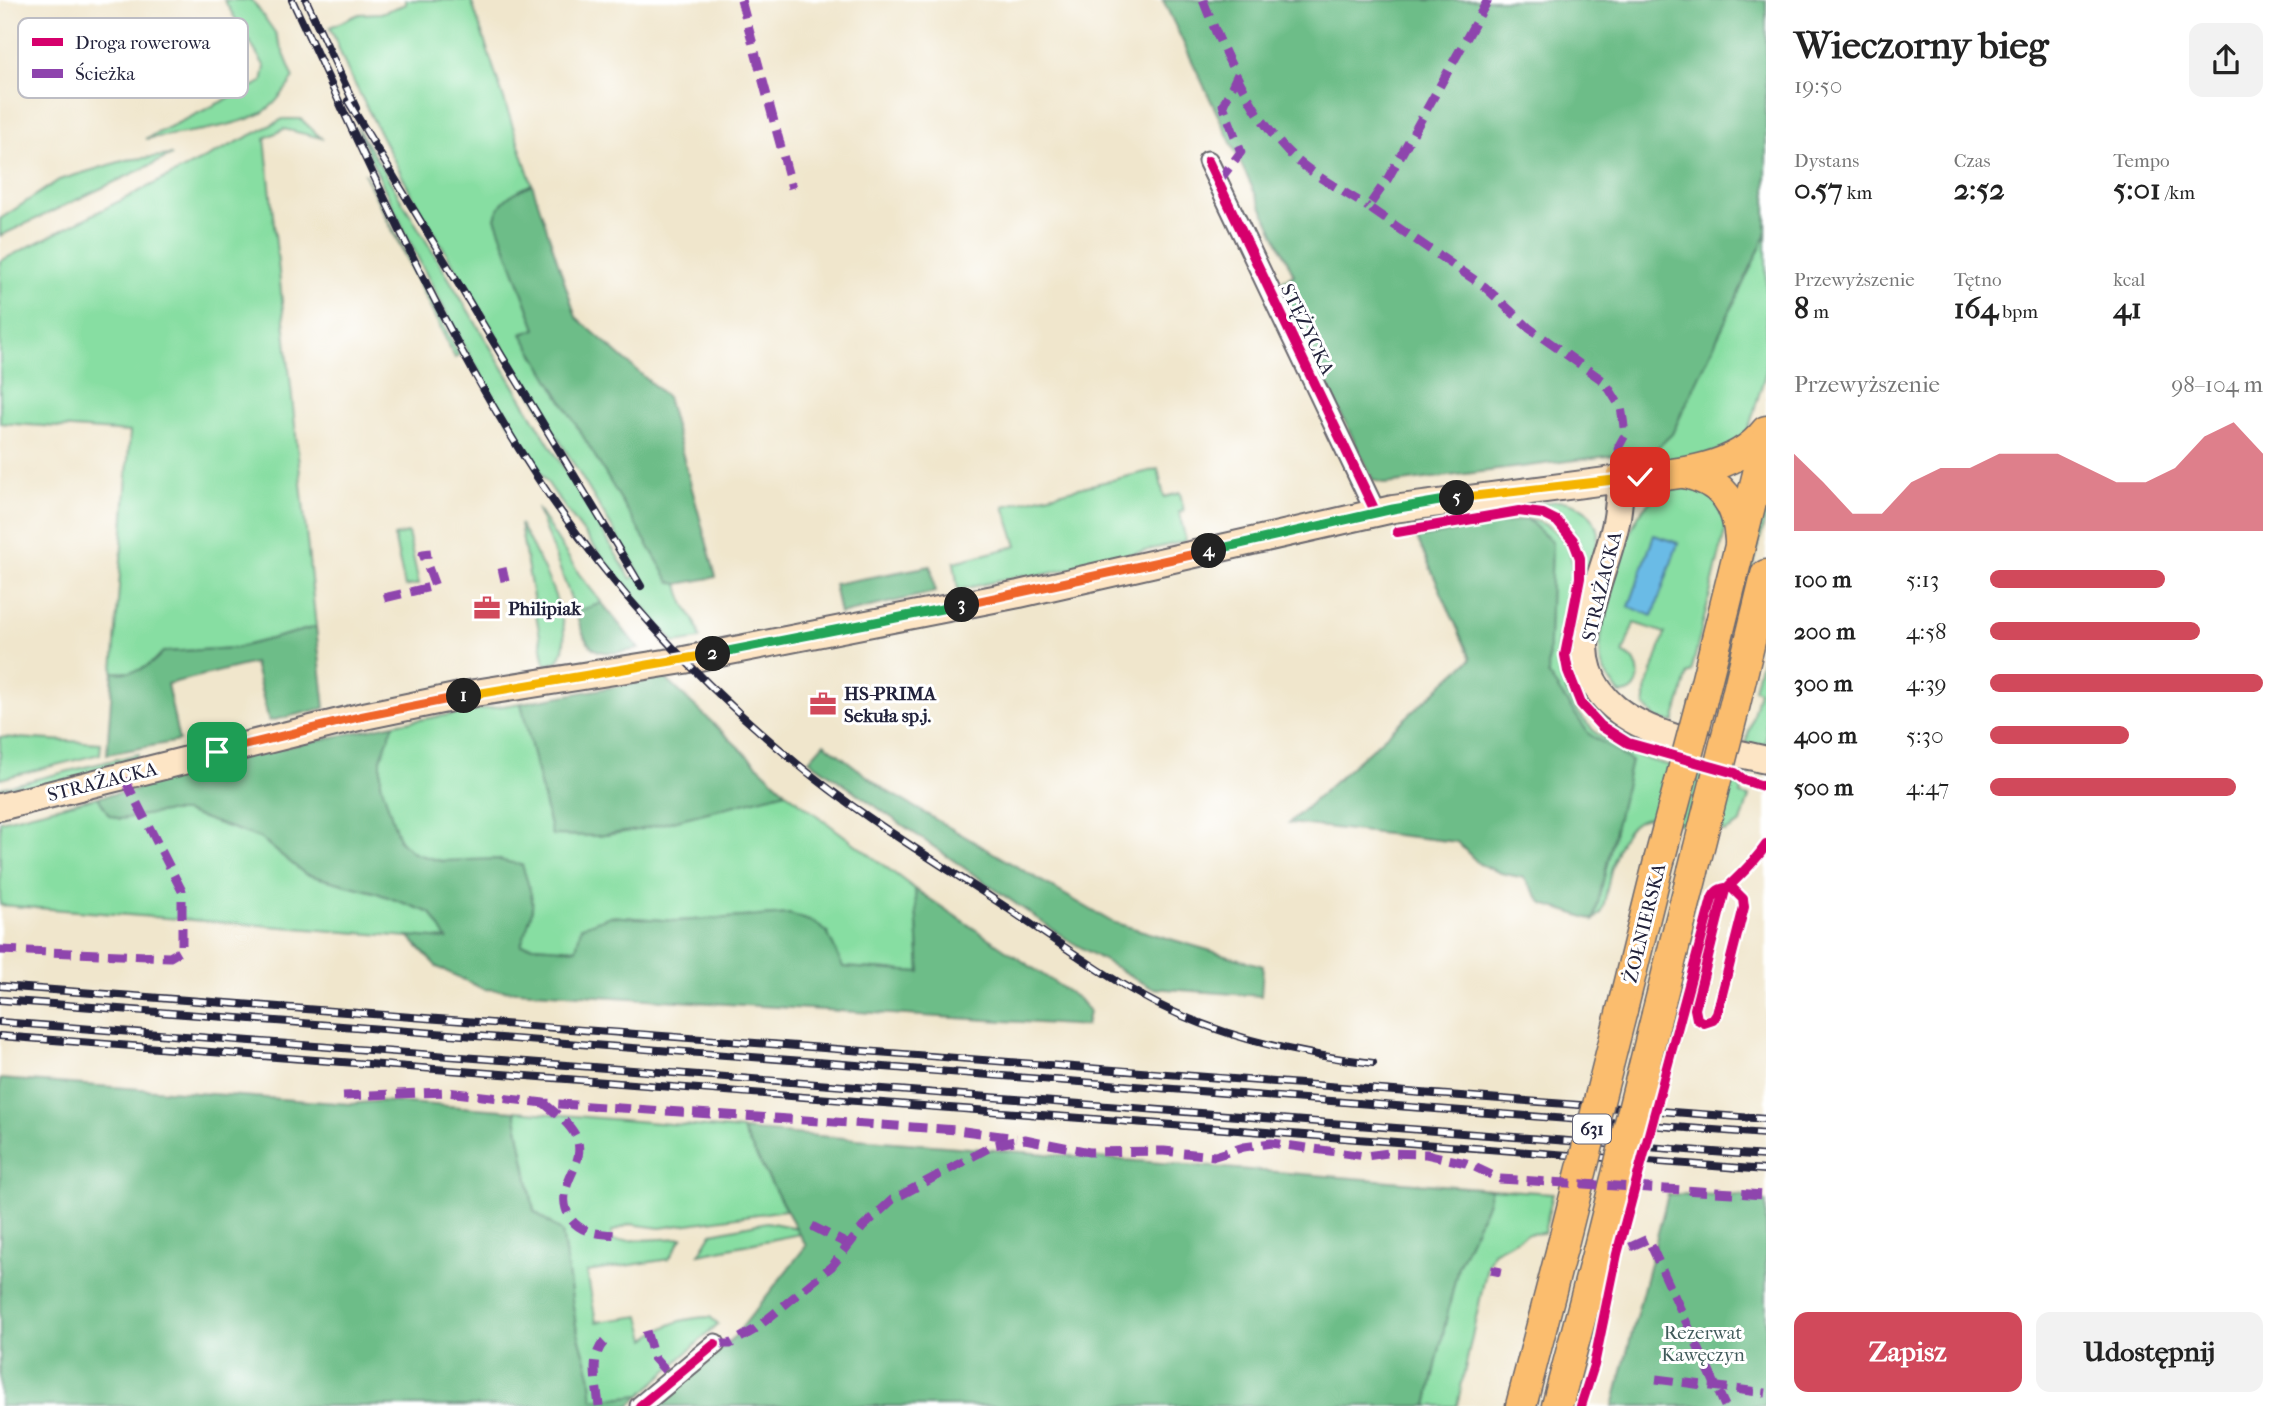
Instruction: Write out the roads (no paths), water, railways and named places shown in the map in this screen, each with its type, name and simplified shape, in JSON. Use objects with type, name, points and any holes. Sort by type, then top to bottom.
[{"type":"main road","points":[[1621,479],[1685,472],[1735,455],[1757,441],[1766,431]]},
{"type":"main road","name":"ŻOŁNIERSKA","points":[[1521,1406],[1766,441]]},
{"type":"main road","points":[[1685,472],[1708,480],[1727,494],[1737,522],[1741,547]]},
{"type":"main road","name":"STRAŻACKA","points":[[0,807],[359,717],[475,693],[684,660],[1020,594],[1376,513],[1464,497],[1621,479],[1616,524],[1585,647],[1589,668],[1602,696],[1625,718],[1648,730],[1766,760]]},
{"type":"main road","name":"ŻOŁNIERSKA","points":[[1557,1406],[1766,575]]},
{"type":"street","name":"STĘŻYCKA","points":[[1208,162],[1376,513]]},
{"type":"street","points":[[640,1406],[715,1344]]},
{"type":"water","points":[[1654,535],[1678,543],[1653,616],[1629,607]]},
{"type":"railway","points":[[292,0],[435,301],[535,474],[562,514],[622,591],[654,628],[723,698],[758,731],[842,799],[1137,993],[1184,1017],[1237,1036],[1291,1050],[1373,1063]]},
{"type":"railway","points":[[306,0],[356,108]]},
{"type":"railway","points":[[348,101],[641,586]]},
{"type":"railway","points":[[0,986],[1766,1119]]},
{"type":"railway","points":[[0,1000],[1766,1134]]},
{"type":"railway","points":[[0,1022],[1766,1156]]},
{"type":"railway","points":[[0,1036],[1766,1170]]},
{"type":"place","name":"Philipiak","points":[[487,608]]},
{"type":"place","name":"HS-PRIMA Sekuła sp.j.","points":[[823,704]]},
{"type":"park label","name":"Rezerwat Kawęczyn","points":[[1703,1343]]}]
